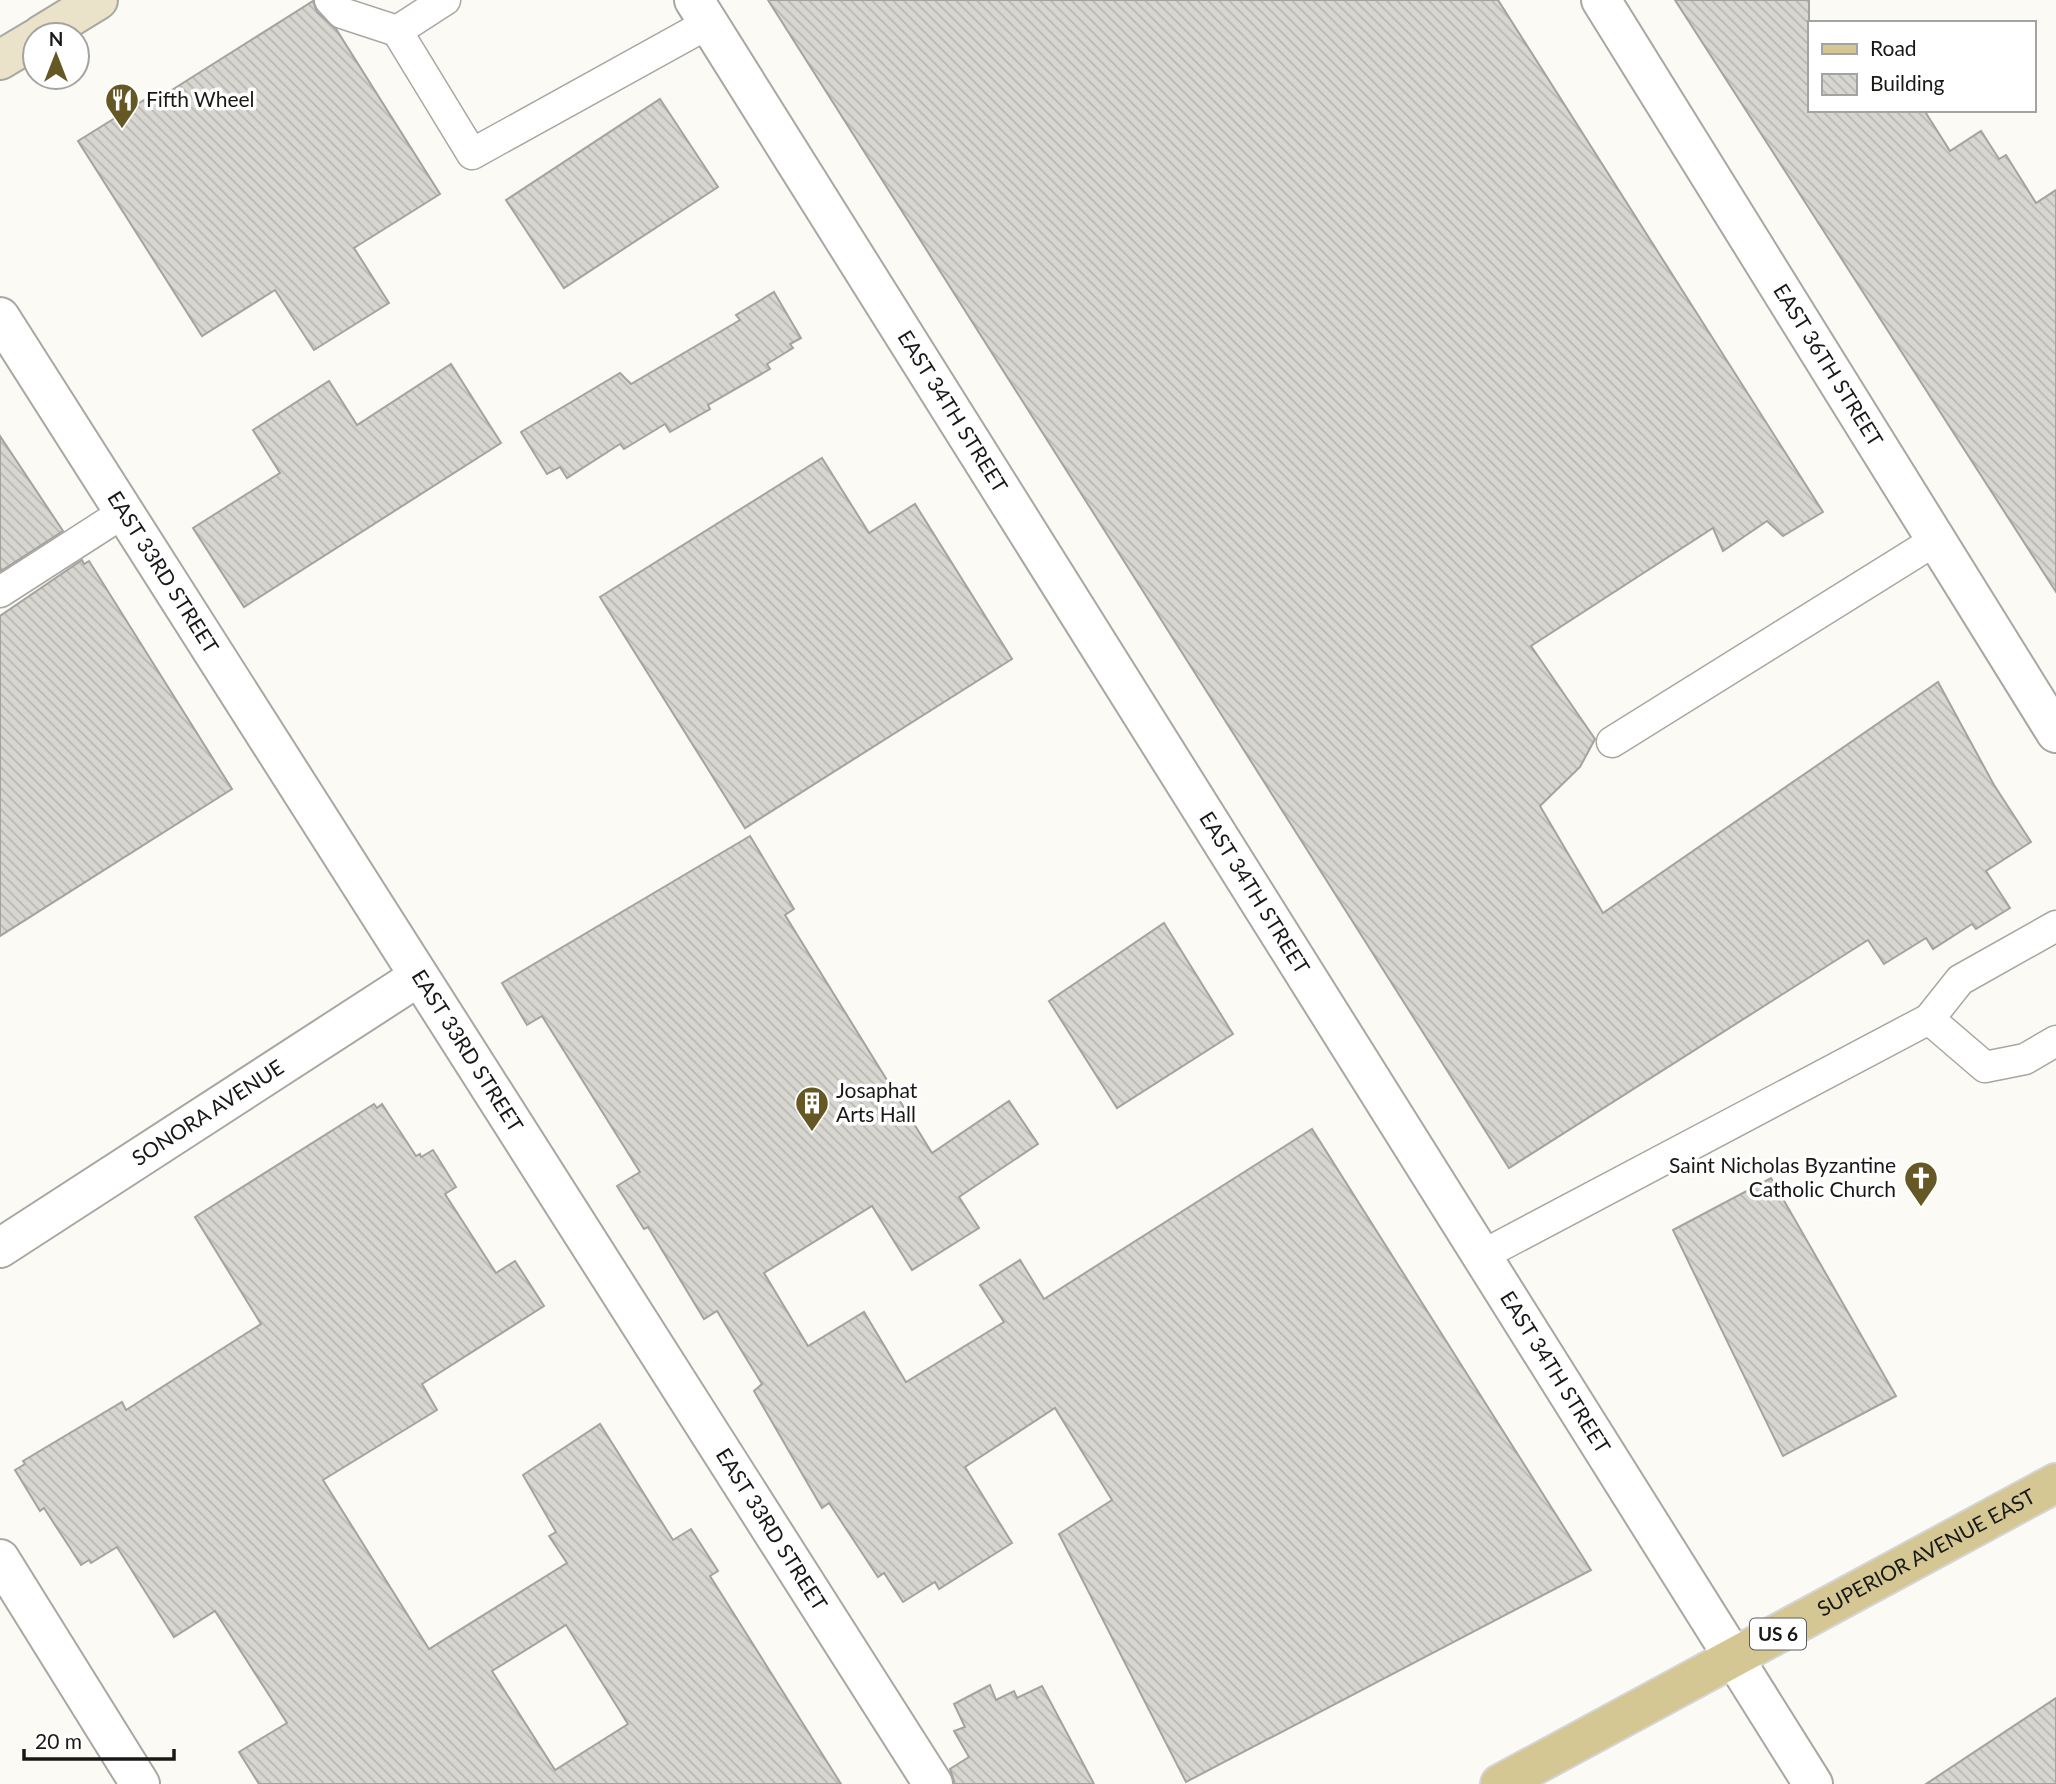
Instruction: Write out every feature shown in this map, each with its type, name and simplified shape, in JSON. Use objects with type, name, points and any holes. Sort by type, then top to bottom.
[{"type":"main road","points":[[64,21],[98,0]]},
{"type":"main road","points":[[0,60],[21,47]]},
{"type":"main road","name":"SUPERIOR AVENUE EAST","points":[[1500,1784],[2056,1483]]},
{"type":"street","name":"EAST 36TH STREET","points":[[1601,0],[2056,733]]},
{"type":"street","name":"EAST 34TH STREET","points":[[701,12],[1813,1784]]},
{"type":"street","name":"EAST 33RD STREET","points":[[0,317],[126,511],[418,977],[933,1784]]},
{"type":"street","name":"SONORA AVENUE","points":[[0,1248],[418,977]]},
{"type":"street","points":[[0,1559],[140,1784]]},
{"type":"lane","points":[[331,0],[342,13],[397,31],[472,154],[701,12]]},
{"type":"lane","points":[[397,31],[445,0]]},
{"type":"lane","points":[[0,592],[126,511]]},
{"type":"lane","points":[[1612,742],[1936,540]]},
{"type":"lane","points":[[1481,1256],[1929,1019],[1960,980],[2056,926]]},
{"type":"lane","points":[[1929,1019],[1985,1067],[2025,1059],[2056,1041]]},
{"type":"building","points":[[768,0],[1498,0],[1823,512],[1783,536],[1767,521],[1723,551],[1713,528],[1531,646],[1595,739],[1580,767],[1540,806],[1603,913],[1938,682],[1994,785],[2031,842],[1986,871],[2010,908],[1976,929],[1972,924],[1933,949],[1926,938],[1884,964],[1868,940],[1509,1168]]},
{"type":"building","points":[[1675,0],[1809,0],[1808,112],[1925,112],[1950,151],[1981,131],[1999,159],[2006,155],[2036,203],[2056,190],[2056,592]]},
{"type":"building","points":[[313,1],[317,12],[336,29],[440,194],[354,248],[389,303],[314,350],[275,290],[202,336],[78,141],[152,95],[156,100]]},
{"type":"building","points":[[660,99],[718,187],[564,288],[506,200]]},
{"type":"building","points":[[774,292],[801,338],[790,344],[793,348],[767,364],[770,369],[708,405],[710,409],[670,432],[665,424],[624,449],[620,444],[567,478],[560,467],[547,474],[521,432],[620,373],[631,384],[740,320],[736,315]]},
{"type":"building","points":[[451,364],[501,443],[244,607],[193,528],[280,473],[253,430],[329,381],[357,425]]},
{"type":"building","points":[[0,436],[63,531],[1,571],[0,569]]},
{"type":"building","points":[[822,458],[869,533],[915,504],[1012,659],[745,828],[600,597]]},
{"type":"building","points":[[82,560],[84,564],[89,561],[232,789],[0,936],[0,616]]},
{"type":"building","points":[[750,836],[794,909],[785,915],[932,1153],[1009,1101],[1038,1144],[959,1197],[979,1228],[912,1270],[872,1206],[764,1273],[808,1346],[864,1312],[906,1382],[1004,1322],[980,1285],[1020,1260],[1044,1299],[1312,1129],[1591,1570],[1186,1782],[1059,1534],[1112,1500],[1055,1408],[965,1467],[1012,1543],[939,1589],[935,1582],[903,1602],[884,1573],[878,1577],[829,1503],[822,1508],[754,1391],[762,1384],[717,1311],[704,1319],[648,1227],[644,1229],[617,1186],[640,1172],[542,1016],[527,1025],[502,983]]},
{"type":"building","points":[[1164,923],[1233,1034],[1117,1108],[1049,1001]]},
{"type":"building","points":[[374,1104],[377,1108],[382,1104],[416,1156],[420,1154],[421,1157],[433,1150],[456,1187],[445,1194],[496,1273],[515,1261],[544,1306],[422,1384],[437,1410],[323,1480],[429,1649],[567,1563],[549,1536],[556,1532],[523,1475],[600,1424],[673,1540],[691,1529],[718,1571],[710,1576],[841,1784],[259,1784],[239,1752],[287,1723],[215,1611],[174,1637],[117,1547],[91,1563],[89,1560],[81,1565],[44,1508],[40,1511],[15,1470],[25,1464],[23,1461],[122,1402],[126,1410],[261,1324],[195,1217]],"holes":[[[566,1625],[628,1724],[555,1770],[492,1671]]]},
{"type":"building","points":[[1771,1178],[1896,1396],[1783,1456],[1673,1230]]},
{"type":"building","points":[[990,1685],[996,1700],[1014,1691],[1017,1698],[1042,1686],[1094,1784],[955,1784],[950,1769],[969,1757],[954,1731],[965,1727],[954,1704]]},
{"type":"building","points":[[2056,1698],[2056,1784],[1926,1784]]},
{"type":"place","name":"Fifth Wheel","points":[[122,130]]},
{"type":"place","name":"Josaphat Arts Hall","points":[[812,1133]]},
{"type":"place","name":"Saint Nicholas Byzantine Catholic Church","points":[[1921,1208]]}]
